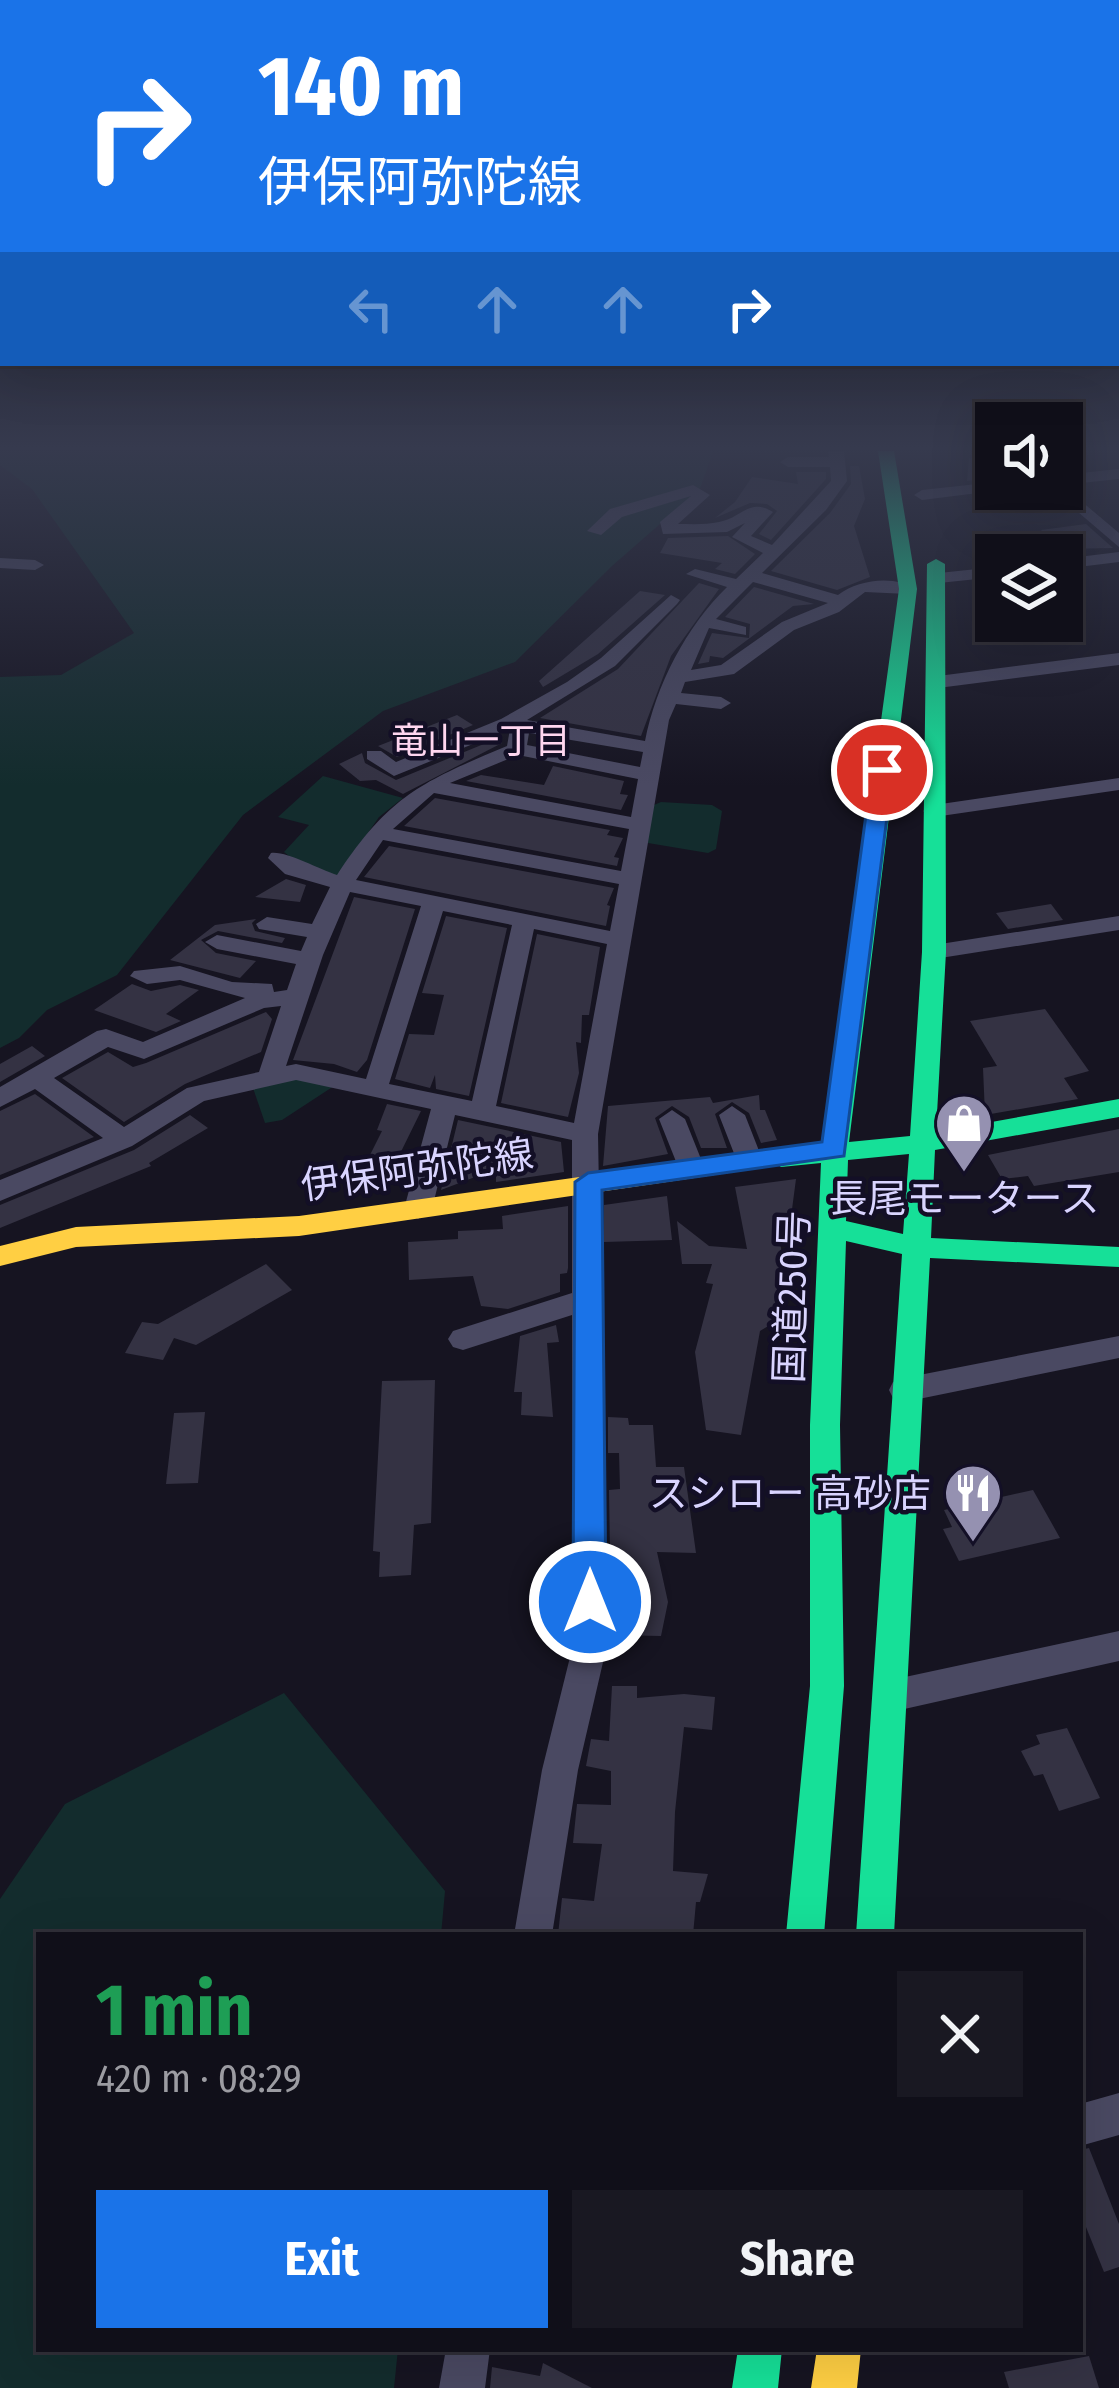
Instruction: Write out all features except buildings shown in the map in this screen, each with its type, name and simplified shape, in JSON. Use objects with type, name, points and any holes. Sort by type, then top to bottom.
[{"type":"main road","name":"国道250号","points":[[806,1932],[827,1686],[825,1425],[835,1150],[908,589],[904,562]]},
{"type":"main road","points":[[875,1932],[904,1390],[934,952],[936,562]]},
{"type":"main road","name":"伊保阿弥陀線","points":[[0,1256],[73,1230],[108,1226],[230,1232],[692,1168],[920,1144],[1119,1108]]},
{"type":"main road","points":[[833,1228],[1119,1257]]},
{"type":"main road","points":[[914,1234],[1119,1232]]},
{"type":"main road","points":[[755,2388],[760,2352]]},
{"type":"main road","points":[[834,2388],[839,2352]]},
{"type":"street","points":[[533,1932],[560,1770],[590,1645],[585,1135],[652,761],[673,688],[704,621],[764,562]]},
{"type":"street","points":[[0,563],[35,565]]},
{"type":"street","points":[[695,574],[840,601]]},
{"type":"street","points":[[939,578],[975,574]]},
{"type":"street","points":[[673,688],[728,670],[788,626],[833,608],[861,586],[908,589]]},
{"type":"street","points":[[270,1075],[340,884],[376,832],[430,786],[515,732],[608,662],[671,600]]},
{"type":"street","points":[[704,621],[739,632]]},
{"type":"street","points":[[938,682],[1119,659]]},
{"type":"street","points":[[673,688],[721,703]]},
{"type":"street","points":[[374,755],[394,770],[515,732],[652,761]]},
{"type":"street","points":[[934,811],[1119,784]]},
{"type":"street","points":[[430,786],[641,825]]},
{"type":"street","points":[[376,832],[631,879]]},
{"type":"street","points":[[279,858],[293,869],[340,884],[620,940]]},
{"type":"street","points":[[375,1089],[434,902]]},
{"type":"street","points":[[482,1112],[524,921]]},
{"type":"street","points":[[934,952],[1119,923]]},
{"type":"street","points":[[267,925],[322,933]]},
{"type":"street","points":[[217,942],[305,980]]},
{"type":"street","points":[[142,976],[153,979],[175,971],[233,994],[305,980]]},
{"type":"street","points":[[0,1098],[106,1037],[144,1051],[305,980]]},
{"type":"street","points":[[0,1191],[124,1140],[196,1094],[296,1072],[585,1135]]},
{"type":"street","points":[[35,1077],[124,1140]]},
{"type":"street","points":[[418,1209],[445,1104]]},
{"type":"street","points":[[732,1115],[751,1161]]},
{"type":"street","points":[[672,1119],[692,1168]]},
{"type":"street","points":[[463,1339],[588,1299]]},
{"type":"street","points":[[904,1390],[1119,1347]]},
{"type":"street","points":[[891,1696],[1119,1646]]},
{"type":"street","points":[[1083,2124],[1119,2114]]},
{"type":"street","points":[[462,2388],[468,2352]]},
{"type":"green space","points":[[84,562],[616,562],[515,662],[383,711],[243,815],[117,975],[47,1010],[19,1038],[0,1048],[0,677],[61,675],[134,633]]},
{"type":"green space","points":[[323,776],[403,798],[379,817],[338,876],[304,868],[284,852],[309,825],[278,817]]},
{"type":"green space","points":[[661,802],[712,805],[722,811],[716,849],[708,853],[642,842],[647,808]]},
{"type":"green space","points":[[295,1078],[334,1086],[282,1120],[265,1123],[253,1088]]},
{"type":"green space","points":[[284,1693],[445,1891],[441,1932],[36,1932],[36,2352],[398,2352],[394,2388],[0,2388],[0,1899],[65,1804]]},
{"type":"traffic: fast","points":[[805,1932],[827,1686],[825,1425],[835,1150],[908,589],[904,562]]},
{"type":"traffic: fast","points":[[875,1932],[934,952],[936,564]]},
{"type":"traffic: fast","points":[[781,1158],[920,1144],[1119,1108]]},
{"type":"traffic: fast","points":[[833,1228],[914,1247],[1119,1257]]},
{"type":"traffic: fast","points":[[755,2388],[760,2352]]},
{"type":"traffic: slow","points":[[0,1256],[76,1237],[299,1226],[781,1158]]},
{"type":"traffic: slow","points":[[834,2388],[839,2352]]},
{"type":"place","name":"長尾モータース","points":[[964,1174]]},
{"type":"place","name":"スシロー 高砂店","points":[[973,1544]]},
{"type":"district","name":"竜山一丁目","points":[[481,740]]},
{"type":"route","points":[[590,1602],[588,1182],[835,1150],[882,770]]}]
